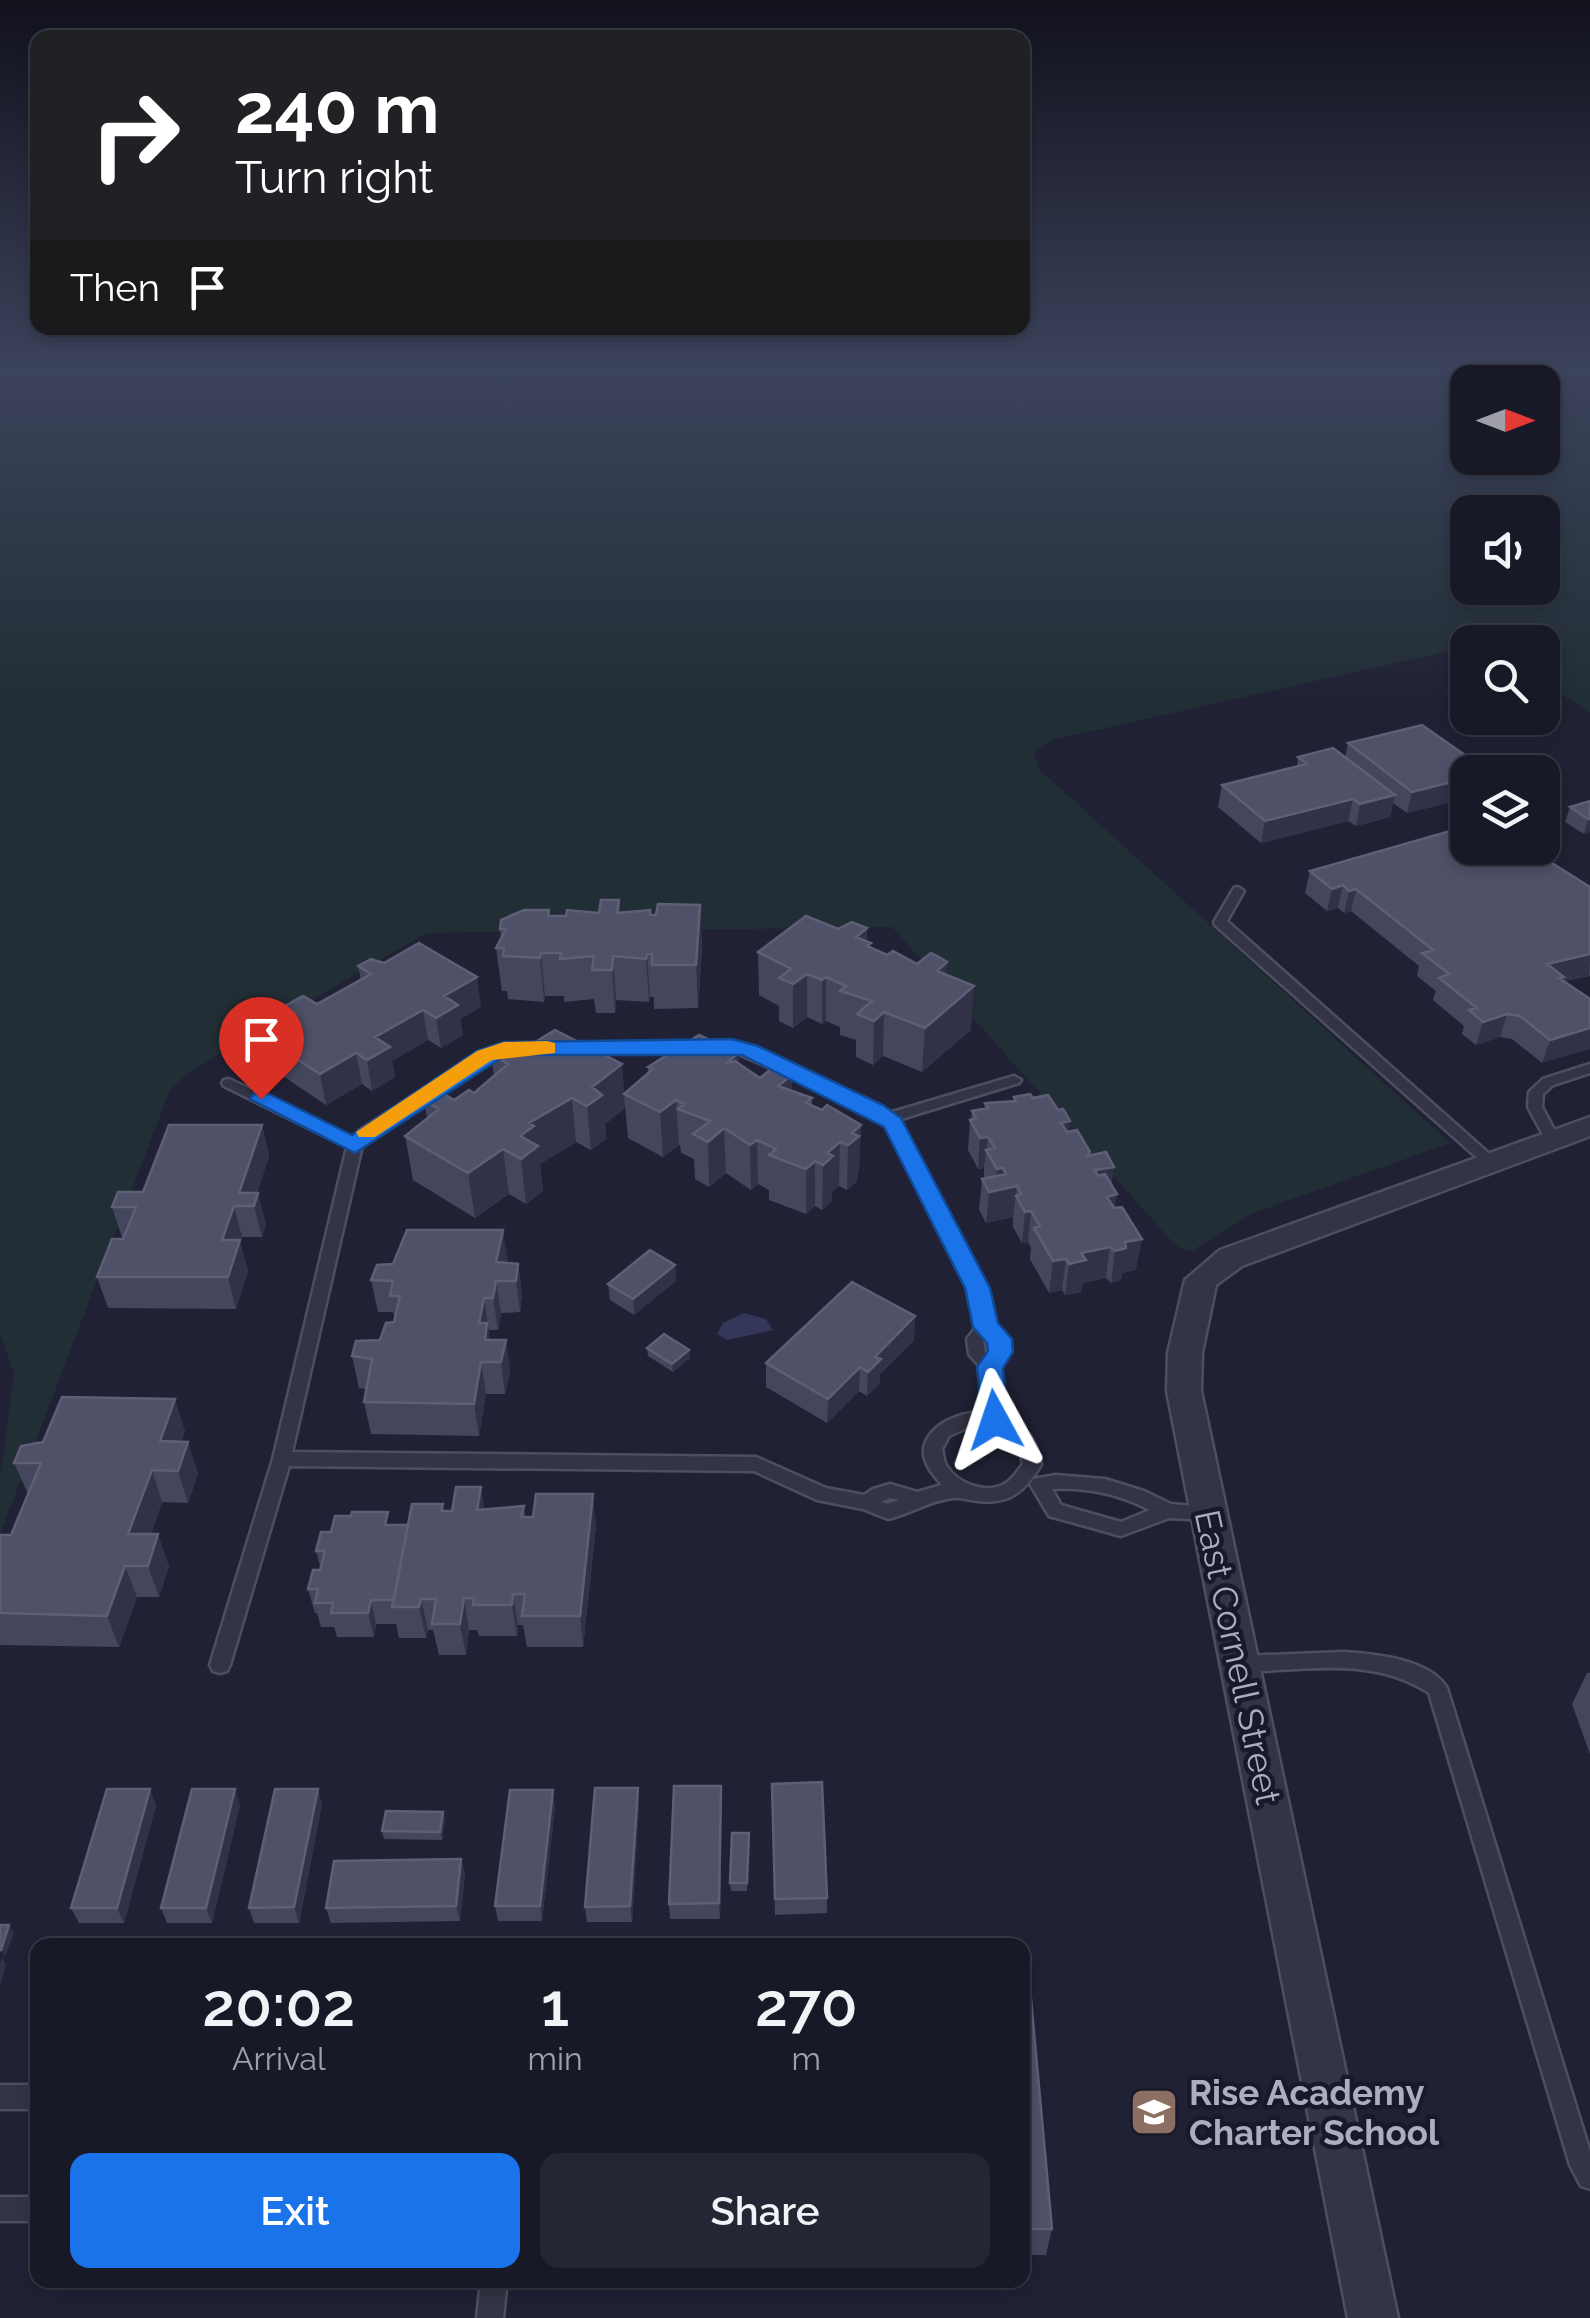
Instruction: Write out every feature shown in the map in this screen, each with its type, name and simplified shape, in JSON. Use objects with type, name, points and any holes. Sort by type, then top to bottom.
[{"type":"street","name":"East Cornell Street","points":[[1373,2318],[1184,1391],[1185,1353],[1202,1280],[1231,1258],[1590,1126]]},
{"type":"lane","points":[[1238,891],[1220,922],[1479,1165]]},
{"type":"lane","points":[[220,1665],[282,1459],[355,1146],[365,1134],[484,1056],[504,1048],[732,1046],[893,1123],[977,1288],[986,1327],[1000,1339],[1001,1352],[990,1367],[995,1420]]},
{"type":"lane","points":[[1552,1139],[1535,1107],[1536,1092],[1548,1082],[1590,1068]]},
{"type":"lane","points":[[886,1119],[1014,1080]]},
{"type":"lane","points":[[229,1083],[355,1146]]},
{"type":"lane","points":[[960,1489],[934,1465],[936,1440],[956,1422],[995,1420],[1026,1440],[1032,1452],[1033,1480],[1055,1511],[1121,1529],[1168,1511],[1209,1513]]},
{"type":"lane","points":[[282,1459],[756,1464],[822,1495],[867,1503],[880,1491],[898,1490],[915,1500],[960,1489],[986,1495],[1003,1493],[1033,1480],[1069,1478],[1138,1494],[1168,1511]]},
{"type":"lane","points":[[1240,1664],[1385,1662],[1418,1671],[1438,1688],[1582,2165],[1590,2177]]},
{"type":"lane","points":[[0,2097],[30,2097]]},
{"type":"lane","points":[[0,2208],[30,2209]]},
{"type":"lane","points":[[490,2318],[493,2288]]},
{"type":"shaded area","points":[[0,481],[1590,481],[1590,713],[1560,693],[1560,625],[1450,625],[1450,651],[1052,740],[1034,753],[1039,769],[1450,1143],[1253,1213],[1190,1252],[1175,1245],[892,927],[426,933],[188,1073],[170,1090],[0,1534],[0,1478],[14,1374],[0,1334]]},
{"type":"water","points":[[744,1313],[766,1319],[773,1330],[727,1340],[717,1334],[723,1323]]},
{"type":"building","points":[[1422,725],[1465,755],[1450,755],[1450,782],[1412,792],[1348,743]]},
{"type":"building","points":[[1333,748],[1395,795],[1360,804],[1353,799],[1265,821],[1222,785],[1307,764],[1298,757]]},
{"type":"building","points":[[1590,801],[1590,819],[1570,807]]},
{"type":"building","points":[[1450,831],[1450,865],[1555,865],[1590,887],[1590,954],[1547,964],[1564,977],[1559,978],[1590,999],[1590,1028],[1550,1040],[1520,1016],[1507,1014],[1483,1022],[1469,1010],[1477,1008],[1439,978],[1449,974],[1422,953],[1433,950],[1356,889],[1349,891],[1343,885],[1332,889],[1310,871]]},
{"type":"building","points":[[601,900],[619,900],[617,913],[650,910],[650,915],[656,915],[658,904],[700,905],[696,965],[652,965],[652,954],[647,954],[646,959],[613,956],[612,970],[592,970],[594,956],[503,956],[504,948],[496,948],[506,929],[500,929],[501,920],[524,910],[549,910],[548,916],[566,916],[567,910],[599,913]]},
{"type":"building","points":[[806,916],[838,929],[852,922],[867,928],[856,937],[871,943],[867,946],[887,955],[893,951],[917,964],[931,953],[947,962],[937,971],[974,986],[925,1028],[884,1012],[874,1021],[857,1014],[872,1001],[840,991],[846,986],[826,977],[822,980],[807,974],[793,984],[779,978],[791,969],[758,952]]},
{"type":"building","points":[[419,943],[477,977],[444,996],[458,1005],[436,1018],[423,1010],[375,1037],[390,1047],[367,1060],[356,1053],[320,1074],[258,1034],[296,1013],[285,1006],[303,996],[317,1004],[371,974],[358,966],[371,959],[384,963]]},
{"type":"building","points":[[555,1030],[622,1064],[592,1087],[602,1095],[587,1106],[572,1098],[529,1123],[534,1126],[520,1136],[538,1146],[521,1159],[503,1149],[468,1173],[405,1136],[439,1109],[424,1101],[439,1091],[454,1100],[469,1090],[474,1093],[508,1064],[491,1054],[506,1044],[519,1052]]},
{"type":"building","points":[[699,1035],[739,1053],[725,1064],[735,1061],[760,1078],[775,1066],[792,1075],[778,1086],[812,1098],[806,1103],[822,1110],[827,1105],[861,1125],[852,1133],[859,1136],[848,1145],[840,1142],[827,1153],[833,1156],[823,1165],[815,1161],[806,1169],[769,1155],[776,1149],[757,1140],[750,1145],[724,1128],[708,1142],[693,1134],[710,1121],[678,1109],[684,1104],[676,1100],[660,1112],[624,1094],[653,1069],[648,1067]]},
{"type":"building","points":[[1030,1094],[1033,1098],[1048,1095],[1058,1110],[1063,1109],[1070,1121],[1061,1123],[1067,1132],[1077,1130],[1090,1152],[1087,1156],[1106,1152],[1114,1167],[1095,1170],[1098,1176],[1105,1174],[1117,1194],[1107,1197],[1114,1208],[1122,1207],[1142,1239],[1125,1242],[1126,1248],[1115,1251],[1110,1247],[1081,1253],[1086,1260],[1069,1264],[1066,1259],[1053,1261],[1034,1228],[1040,1226],[1016,1196],[1021,1194],[1017,1186],[989,1192],[982,1179],[1006,1174],[1003,1168],[997,1169],[986,1150],[995,1148],[988,1137],[980,1138],[970,1120],[976,1118],[972,1111],[988,1108],[985,1103],[1016,1101],[1014,1097]]},
{"type":"building","points":[[169,1125],[262,1125],[239,1193],[258,1193],[254,1206],[234,1206],[222,1240],[240,1240],[228,1277],[97,1277],[112,1239],[123,1239],[136,1207],[112,1207],[118,1192],[143,1192]]},
{"type":"building","points":[[407,1230],[503,1230],[496,1262],[518,1264],[516,1281],[496,1281],[493,1298],[484,1298],[479,1323],[487,1323],[485,1340],[506,1340],[501,1362],[481,1362],[474,1404],[364,1402],[372,1359],[352,1356],[356,1341],[380,1340],[386,1323],[394,1322],[400,1296],[390,1296],[393,1281],[371,1280],[377,1265],[393,1264]]},
{"type":"building","points":[[650,1250],[675,1265],[633,1299],[608,1284]]},
{"type":"building","points":[[852,1282],[915,1316],[875,1357],[881,1359],[868,1372],[860,1367],[828,1399],[766,1363]]},
{"type":"building","points":[[664,1334],[689,1350],[672,1364],[647,1348]]},
{"type":"building","points":[[62,1397],[175,1399],[160,1441],[188,1442],[178,1471],[152,1470],[128,1534],[158,1534],[148,1566],[125,1566],[107,1616],[0,1613],[0,1535],[11,1535],[41,1463],[14,1463],[21,1446],[43,1442]]},
{"type":"building","points":[[456,1487],[481,1487],[477,1510],[524,1506],[521,1517],[533,1517],[536,1494],[593,1494],[580,1616],[522,1616],[525,1594],[513,1594],[512,1605],[473,1605],[474,1598],[464,1598],[460,1624],[432,1624],[436,1599],[421,1599],[419,1607],[392,1607],[412,1504],[443,1504],[441,1511],[452,1511]]},
{"type":"building","points":[[352,1512],[388,1512],[385,1525],[408,1525],[394,1600],[371,1600],[368,1613],[331,1613],[333,1603],[315,1603],[318,1589],[308,1589],[313,1570],[320,1570],[325,1551],[316,1551],[321,1532],[331,1532],[335,1516],[351,1516]]},
{"type":"building","points":[[822,1782],[827,1898],[775,1899],[772,1784]]},
{"type":"building","points":[[674,1786],[721,1786],[719,1903],[669,1904]]},
{"type":"building","points":[[595,1788],[638,1788],[630,1906],[585,1907]]},
{"type":"building","points":[[107,1789],[150,1789],[117,1908],[71,1908]]},
{"type":"building","points":[[192,1789],[235,1789],[206,1908],[161,1908]]},
{"type":"building","points":[[275,1789],[318,1789],[294,1907],[249,1908]]},
{"type":"building","points":[[510,1790],[553,1790],[540,1906],[495,1906]]},
{"type":"building","points":[[386,1811],[443,1812],[440,1832],[382,1831]]},
{"type":"building","points":[[732,1833],[749,1833],[747,1883],[730,1883]]},
{"type":"building","points":[[461,1859],[456,1906],[326,1908],[334,1861]]},
{"type":"building","points":[[0,1925],[9,1925],[1,1950],[0,1950]]},
{"type":"building","points":[[1030,1988],[1052,2229],[1030,2229]]},
{"type":"slow traffic","points":[[367,1132],[484,1056],[504,1048],[547,1048]]},
{"type":"place","name":"Rise Academy Charter School","points":[[1154,2112]]},
{"type":"route","points":[[261,1099],[355,1146],[365,1134],[484,1056],[504,1048],[732,1046],[750,1050],[875,1110],[893,1123],[977,1288],[986,1327],[1000,1339],[1001,1352],[990,1367],[995,1420]]}]
